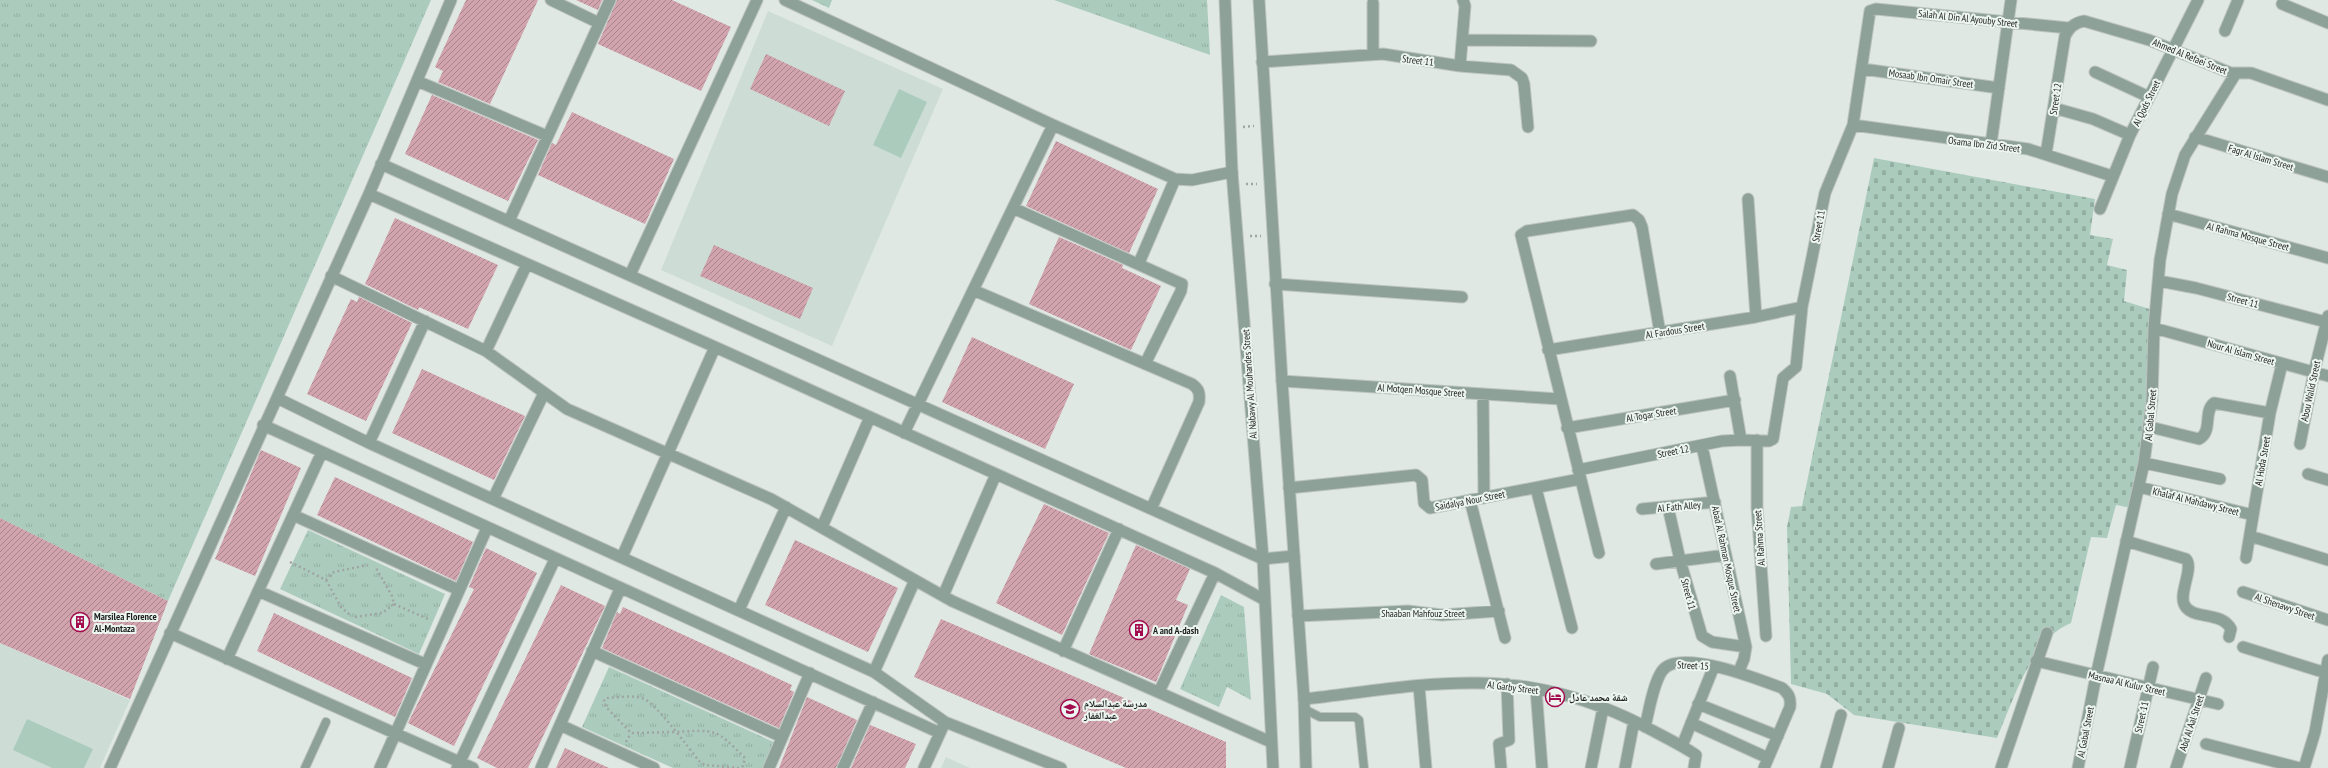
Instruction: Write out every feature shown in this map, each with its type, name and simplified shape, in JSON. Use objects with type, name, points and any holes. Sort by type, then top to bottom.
[{"type":"street","points":[[110,768],[263,425],[277,398],[369,194],[451,0]]},
{"type":"street","points":[[551,0],[599,23]]},
{"type":"street","points":[[509,221],[610,0]]},
{"type":"street","points":[[630,275],[756,0]]},
{"type":"street","points":[[784,0],[1053,125],[1175,179],[1192,180],[1232,172]]},
{"type":"street","name":"Al Nabawy Al Mouhandes Street","points":[[1225,0],[1232,172],[1263,559],[1272,768]]},
{"type":"street","points":[[1259,0],[1275,284],[1304,704],[1306,768]]},
{"type":"street","points":[[1460,66],[1465,6],[1463,0]]},
{"type":"street","points":[[1991,144],[2011,0]]},
{"type":"street","name":"Al Qods Street","points":[[2100,209],[2112,176],[2130,135],[2198,0]]},
{"type":"street","points":[[2224,31],[2238,0]]},
{"type":"street","points":[[1373,54],[1374,3]]},
{"type":"street","points":[[2282,4],[2328,23]]},
{"type":"street","name":"Salah Al Din Al Ayouby Street","points":[[1868,14],[1876,9],[2069,28]]},
{"type":"street","name":"Street 11","points":[[1772,439],[1783,378],[1796,366],[1802,307],[1825,193],[1853,125],[1863,69],[1868,14]]},
{"type":"street","name":"Ahmed Al Refaei Street","points":[[2069,28],[2080,22],[2092,22],[2172,49],[2236,73],[2251,73],[2328,100]]},
{"type":"street","name":"Street 12","points":[[2046,154],[2065,36],[2069,28]]},
{"type":"street","points":[[1462,40],[1591,41]]},
{"type":"street","name":"Street 11","points":[[1262,62],[1373,54],[1460,66],[1505,70],[1517,73],[1524,84],[1528,127]]},
{"type":"street","name":"Mosaab Ibn Omair Street","points":[[1863,69],[1999,88]]},
{"type":"street","points":[[2095,72],[2149,97]]},
{"type":"street","name":"Al Gabal Street","points":[[2078,768],[2096,676],[2139,487],[2150,427],[2154,328],[2159,281],[2168,214],[2177,174],[2195,137],[2236,73]]},
{"type":"street","points":[[417,81],[547,136]]},
{"type":"street","points":[[2054,108],[2093,118],[2130,135]]},
{"type":"street","points":[[904,432],[1053,125]]},
{"type":"street","name":"Osama Ibn Zid Street","points":[[1853,125],[1991,144],[2046,154],[2112,176]]},
{"type":"street","name":"Fagr Al Islam Street","points":[[2195,137],[2328,177]]},
{"type":"street","points":[[382,164],[1263,559],[1294,556]]},
{"type":"street","points":[[1139,264],[1175,179]]},
{"type":"street","points":[[369,194],[715,347],[1215,572],[1264,599]]},
{"type":"street","points":[[1748,199],[1756,317]]},
{"type":"street","points":[[1013,208],[1179,281],[1182,286],[1145,364]]},
{"type":"street","name":"Al Rahma Mosque Street","points":[[2168,214],[2328,258]]},
{"type":"street","points":[[1598,553],[1521,235],[1527,231],[1633,215],[1640,220],[1660,333]]},
{"type":"street","points":[[486,351],[527,264]]},
{"type":"street","points":[[331,276],[486,351],[567,409],[786,507],[943,596],[1063,651],[1271,742]]},
{"type":"street","name":"Street 11","points":[[2159,281],[2196,288],[2327,319]]},
{"type":"street","points":[[1275,284],[1462,297]]},
{"type":"street","points":[[973,290],[1192,384],[1198,388],[1200,394],[1152,508]]},
{"type":"street","name":"Al Fardous Street","points":[[1548,350],[1756,317],[1802,307]]},
{"type":"street","name":"Abou Walid Street","points":[[2300,444],[2314,372],[2327,319]]},
{"type":"street","points":[[369,443],[425,321]]},
{"type":"street","name":"Nour Al Islam Street","points":[[2154,328],[2328,376]]},
{"type":"street","points":[[622,557],[715,347]]},
{"type":"street","name":"Al Hoda Street","points":[[2246,558],[2270,413],[2282,364]]},
{"type":"street","points":[[1730,376],[1741,440]]},
{"type":"street","name":"Al Motqen Mosque Street","points":[[1282,381],[1560,399]]},
{"type":"street","points":[[493,499],[544,394]]},
{"type":"street","points":[[1483,394],[1484,498]]},
{"type":"street","points":[[277,398],[369,443],[874,672],[945,722],[1060,768]]},
{"type":"street","name":"Al Togar Street","points":[[1567,428],[1735,400]]},
{"type":"street","points":[[2150,427],[2199,439],[2206,433],[2210,408],[2214,403],[2270,413]]},
{"type":"street","points":[[822,527],[870,417]]},
{"type":"street","points":[[263,425],[940,733]]},
{"type":"street","name":"Street 12","points":[[1579,475],[1702,446],[1741,440],[1772,439]]},
{"type":"street","name":"Al Rahma Street","points":[[1757,440],[1757,507],[1766,636]]},
{"type":"street","name":"Abad Al Rahman Mosque Street","points":[[1702,446],[1746,646],[1744,659],[1739,671]]},
{"type":"street","points":[[227,659],[322,452]]},
{"type":"street","points":[[2144,463],[2220,479]]},
{"type":"street","points":[[943,596],[996,474]]},
{"type":"street","points":[[2308,474],[2328,480]]},
{"type":"street","name":"Saidalya Nour Street","points":[[1289,488],[1416,475],[1422,480],[1424,503],[1428,508],[1536,488],[1579,475]]},
{"type":"street","name":"Khalaf Al Mahdawy Street","points":[[2139,487],[2253,515]]},
{"type":"street","points":[[1536,488],[1572,628]]},
{"type":"street","points":[[1470,500],[1505,638]]},
{"type":"street","name":"Al Fath Alley","points":[[1642,509],[1715,502]]},
{"type":"street","points":[[739,610],[786,507]]},
{"type":"street","name":"Street 11","points":[[1668,507],[1680,560],[1702,636],[1712,642],[1746,646]]},
{"type":"street","points":[[293,515],[459,590]]},
{"type":"street","points":[[380,768],[425,664],[487,528]]},
{"type":"street","points":[[1063,651],[1119,529]]},
{"type":"street","points":[[2250,536],[2328,560]]},
{"type":"street","points":[[2126,541],[2186,558],[2188,564],[2183,598],[2184,604],[2192,612],[2222,619],[2231,629],[2229,637]]},
{"type":"street","points":[[1656,564],[1726,554]]},
{"type":"street","points":[[459,765],[555,559]]},
{"type":"street","points":[[1159,692],[1215,572]]},
{"type":"street","points":[[874,672],[915,580]]},
{"type":"street","points":[[541,768],[620,588]]},
{"type":"street","points":[[258,591],[425,664]]},
{"type":"street","name":"Al Shenawy Street","points":[[2242,592],[2328,620]]},
{"type":"street","name":"Shaaban Mahfouz Street","points":[[1298,616],[1408,611],[1442,615],[1499,611]]},
{"type":"street","points":[[170,633],[395,733],[459,765],[473,768]]},
{"type":"street","points":[[2001,768],[2047,633]]},
{"type":"street","points":[[2244,647],[2326,673]]},
{"type":"street","points":[[592,651],[782,737]]},
{"type":"street","points":[[2304,768],[2315,732],[2328,660]]},
{"type":"street","name":"Masnaa Al Kulur Street","points":[[2036,662],[2218,704]]},
{"type":"street","name":"Street 15","points":[[1645,727],[1662,670],[1674,664],[1714,666],[1739,671],[1782,688],[1788,693],[1790,707],[1778,736]]},
{"type":"street","points":[[1682,746],[1714,666]]},
{"type":"street","name":"Street 11","points":[[2130,768],[2153,667]]},
{"type":"street","points":[[769,768],[810,673]]},
{"type":"street","name":"Abd Al Aal Street","points":[[2176,768],[2206,678]]},
{"type":"street","name":"Al Garby Street","points":[[1304,704],[1419,686],[1477,682],[1536,688],[1603,708],[1634,721],[1696,755],[1694,768]]},
{"type":"street","points":[[1502,768],[1500,744],[1509,740],[1507,684]]},
{"type":"street","points":[[1419,686],[1426,768]]},
{"type":"street","points":[[1536,688],[1542,768]]},
{"type":"street","points":[[843,768],[873,702]]},
{"type":"street","points":[[1691,723],[1766,763],[1778,736],[1698,704]]},
{"type":"street","points":[[1591,768],[1603,708]]},
{"type":"street","points":[[1826,768],[1841,715]]},
{"type":"street","points":[[1625,768],[1634,721]]},
{"type":"street","points":[[924,768],[945,722]]},
{"type":"street","points":[[560,725],[654,768]]},
{"type":"street","points":[[1888,768],[1898,728]]},
{"type":"street","points":[[2206,744],[2300,768]]},
{"type":"lane","points":[[1304,704],[1320,717],[1355,717],[1359,720],[1364,768]]},
{"type":"lane","points":[[305,768],[326,722]]},
{"type":"path","points":[[1230,127],[1266,126]]},
{"type":"path","points":[[1234,185],[1270,184]]},
{"type":"path","points":[[1237,237],[1273,236]]},
{"type":"path","points":[[290,562],[326,580],[341,607],[355,617],[382,613],[394,604]]},
{"type":"path","points":[[326,580],[334,572],[370,565],[378,571],[392,596],[394,604]]},
{"type":"path","points":[[394,604],[428,619]]},
{"type":"path","points":[[674,732],[631,733],[606,707],[604,701],[606,698],[632,697],[644,699],[674,732],[700,762],[704,765],[739,768],[744,766],[746,763],[745,758],[718,733],[709,730],[674,732]]},
{"type":"shaded area","points":[[768,11],[943,89],[832,346],[661,270]]},
{"type":"shaded area","points":[[0,643],[130,700],[100,768],[0,768]]},
{"type":"shaded area","points":[[946,757],[970,768],[941,768]]},
{"type":"green space","points":[[0,0],[431,0],[168,601],[0,518]]},
{"type":"green space","points":[[812,0],[832,0],[829,8]]},
{"type":"green space","points":[[1054,0],[1207,0],[1210,55]]},
{"type":"green space","points":[[899,89],[927,102],[901,158],[873,145]]},
{"type":"green space","points":[[1874,158],[2095,199],[2090,235],[2113,239],[2107,265],[2127,270],[2124,301],[2156,311],[2151,414],[2133,508],[2116,505],[2107,538],[2091,537],[2071,623],[2057,631],[2045,642],[2035,656],[2017,689],[1997,738],[1854,715],[1827,694],[1791,684],[1787,527],[1791,507],[1802,506]]},
{"type":"green space","points":[[308,530],[445,594],[419,654],[280,589]]},
{"type":"green space","points":[[1221,595],[1244,607],[1251,700],[1227,687],[1219,707],[1180,689]]},
{"type":"green space","points":[[609,667],[776,743],[765,768],[673,768],[582,727]]},
{"type":"green space","points":[[27,719],[93,749],[84,768],[52,768],[13,750]]},
{"type":"building","points":[[466,0],[538,0],[490,104],[438,82],[443,71],[435,67]]},
{"type":"building","points":[[576,0],[602,0],[598,10]]},
{"type":"building","points":[[617,0],[672,0],[731,27],[701,91],[598,44]]},
{"type":"building","points":[[766,54],[845,91],[829,126],[750,89]]},
{"type":"building","points":[[432,95],[538,140],[508,201],[405,154]]},
{"type":"building","points":[[572,112],[674,159],[645,224],[538,175],[552,143],[556,145]]},
{"type":"building","points":[[1056,141],[1158,189],[1129,253],[1026,206]]},
{"type":"building","points":[[395,218],[498,265],[468,329],[419,307],[418,310],[365,284]]},
{"type":"building","points":[[1059,237],[1123,265],[1122,268],[1161,286],[1131,350],[1029,304]]},
{"type":"building","points":[[714,245],[813,288],[800,319],[700,276]]},
{"type":"building","points":[[359,297],[412,323],[366,421],[307,394],[351,299],[357,302]]},
{"type":"building","points":[[972,337],[1074,384],[1045,449],[942,402]]},
{"type":"building","points":[[422,369],[525,416],[494,480],[392,433]]},
{"type":"building","points":[[261,450],[301,468],[255,576],[215,559]]},
{"type":"building","points":[[335,477],[473,542],[456,581],[317,515]]},
{"type":"building","points":[[1044,504],[1109,533],[1062,635],[996,603]]},
{"type":"building","name":"Marsilea Florence Al-Montaza","points":[[0,518],[168,601],[130,699],[0,643]]},
{"type":"building","points":[[795,540],[898,588],[868,652],[765,605]]},
{"type":"building","name":"A and A-dash","points":[[1136,545],[1190,569],[1176,600],[1188,605],[1156,682],[1089,654]]},
{"type":"building","points":[[486,548],[537,573],[454,746],[408,723],[474,589],[469,587]]},
{"type":"building","points":[[561,585],[605,606],[528,768],[497,768],[477,758]]},
{"type":"building","points":[[623,607],[792,685],[790,690],[794,692],[779,728],[602,648],[617,612],[620,614]]},
{"type":"building","points":[[274,613],[412,678],[395,717],[257,651]]},
{"type":"building","name":"مدرسة عبدالسلام عبدالغفار","points":[[941,619],[1226,742],[1226,768],[1126,768],[914,677]]},
{"type":"building","points":[[807,697],[857,720],[836,768],[779,768]]},
{"type":"building","points":[[870,725],[916,744],[905,768],[851,768]]},
{"type":"building","points":[[565,748],[609,768],[556,768]]},
{"type":"place","name":"Marsilea Florence Al-Montaza","points":[[80,622]]},
{"type":"place","name":"A and A-dash","points":[[1139,630]]},
{"type":"place","name":"شقة محمد عادل","points":[[1555,697]]},
{"type":"place","name":"مدرسة عبدالسلام عبدالغفار","points":[[1070,709]]}]
